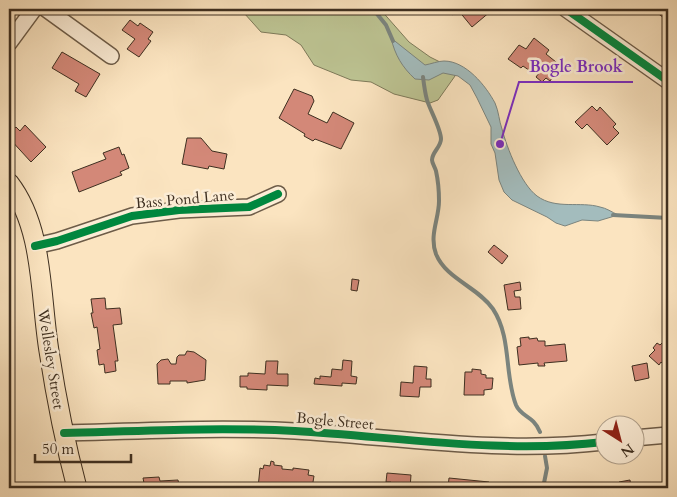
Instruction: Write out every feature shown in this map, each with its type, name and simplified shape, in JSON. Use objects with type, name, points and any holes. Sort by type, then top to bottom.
[{"type":"main road","name":"Wellesley Street","points":[[9,182],[20,200],[31,228],[47,341],[64,433],[77,488]]},
{"type":"street","points":[[9,43],[34,9]]},
{"type":"street","points":[[46,9],[111,56]]},
{"type":"street","points":[[566,9],[668,81]]},
{"type":"street","name":"Bass Pond Lane","points":[[35,246],[132,216],[162,211],[249,207],[278,194]]},
{"type":"street","name":"Bogle Street","points":[[64,433],[272,430],[454,444],[570,446],[594,443]]},
{"type":"street","points":[[644,437],[668,435]]},
{"type":"green space","points":[[237,9],[380,9],[409,42],[430,57],[444,64],[455,76],[438,100],[430,103],[394,94],[371,82],[351,80],[314,65],[301,45],[286,35],[261,32],[244,13]]},
{"type":"water","points":[[391,38],[425,65],[442,61],[452,62],[460,65],[481,82],[495,103],[504,137],[515,165],[525,183],[537,196],[552,203],[592,205],[618,215],[598,221],[582,220],[565,226],[512,200],[504,192],[499,180],[495,153],[491,144],[491,127],[470,85],[458,76],[443,73],[429,80],[415,79],[400,60]]},
{"type":"building","points":[[447,9],[489,9],[491,11],[472,27],[458,10],[452,15]]},
{"type":"building","points":[[658,9],[668,9],[668,21],[656,12]]},
{"type":"building","points":[[130,20],[138,26],[140,23],[153,32],[148,39],[151,41],[139,57],[127,49],[135,39],[122,30]]},
{"type":"building","points":[[534,38],[549,50],[546,54],[561,66],[550,81],[546,78],[542,82],[536,77],[539,73],[535,70],[533,73],[523,66],[521,68],[508,59],[519,45],[526,49]]},
{"type":"building","points":[[62,52],[100,74],[86,97],[75,91],[79,84],[52,68]]},
{"type":"building","points":[[294,89],[312,96],[314,101],[308,114],[327,123],[333,112],[354,123],[341,149],[315,139],[313,141],[279,118]]},
{"type":"building","points":[[592,106],[597,111],[600,107],[616,124],[613,127],[619,133],[607,145],[587,124],[582,129],[575,122]]},
{"type":"building","points":[[25,125],[46,147],[31,162],[9,138],[9,133],[16,127],[20,131]]},
{"type":"building","points":[[187,138],[201,138],[212,151],[227,154],[224,169],[209,166],[208,169],[182,164]]},
{"type":"building","points":[[119,147],[122,155],[124,154],[129,168],[120,172],[122,175],[79,192],[72,172],[106,159],[103,153]]},
{"type":"building","points":[[494,245],[508,256],[502,264],[488,252]]},
{"type":"building","points":[[352,279],[359,280],[357,291],[351,290]]},
{"type":"building","points":[[520,282],[521,290],[514,291],[515,297],[520,297],[521,309],[508,310],[504,285]]},
{"type":"building","points":[[105,298],[106,309],[120,308],[122,324],[113,325],[118,361],[115,361],[116,371],[105,373],[104,364],[99,365],[97,350],[100,349],[97,327],[94,328],[91,313],[93,313],[91,299]]},
{"type":"building","points":[[665,333],[668,336],[668,369],[661,362],[659,365],[649,356],[655,350],[653,348],[657,343],[660,345],[666,339],[662,336]]},
{"type":"building","points":[[529,337],[529,339],[537,338],[538,341],[545,341],[545,346],[565,344],[567,361],[544,363],[545,366],[538,366],[538,363],[519,365],[517,347],[521,346],[520,338]]},
{"type":"building","points":[[187,351],[194,352],[206,360],[205,380],[187,383],[187,381],[170,381],[170,384],[158,384],[157,364],[161,360],[168,359],[171,364],[176,364],[177,357],[185,355]]},
{"type":"building","points":[[343,360],[352,361],[351,376],[357,377],[356,384],[342,383],[342,386],[314,384],[315,378],[320,379],[320,376],[331,377],[332,369],[342,370]]},
{"type":"building","points":[[266,361],[278,361],[277,374],[288,374],[288,386],[267,385],[267,390],[240,387],[240,376],[248,376],[248,373],[265,374]]},
{"type":"building","points":[[647,363],[649,378],[635,381],[632,366]]},
{"type":"building","points":[[414,366],[427,367],[426,379],[431,379],[431,387],[420,387],[419,397],[400,396],[401,382],[413,383]]},
{"type":"building","points":[[472,369],[481,370],[481,374],[486,375],[486,378],[493,378],[492,389],[484,390],[484,395],[464,395],[465,372],[472,372]]},
{"type":"building","points":[[271,461],[274,462],[274,465],[282,466],[282,469],[309,470],[308,475],[314,476],[312,488],[279,485],[278,488],[258,488],[260,468],[263,469],[264,465],[270,466]]},
{"type":"building","points":[[387,473],[411,475],[410,488],[394,488],[394,486],[391,486],[391,482],[386,482]]},
{"type":"building","points":[[159,477],[160,481],[178,480],[179,485],[190,486],[190,488],[137,488],[136,484],[144,483],[143,478]]},
{"type":"building","points":[[449,478],[489,482],[489,488],[448,487]]},
{"type":"building","points":[[630,480],[631,488],[603,488],[619,486],[619,482]]},
{"type":"waterway","points":[[373,9],[386,25],[393,41]]},
{"type":"waterway","points":[[423,77],[427,100],[441,139],[432,160],[436,171],[439,193],[439,208],[434,240],[436,254],[441,263],[454,277],[487,301],[493,309],[503,332],[512,393],[516,405],[521,412],[534,422],[540,432]]},
{"type":"waterway","points":[[613,215],[668,218]]},
{"type":"waterway","points":[[543,488],[547,468],[545,456]]},
{"type":"cycle path","points":[[566,9],[668,81]]},
{"type":"cycle path","points":[[35,246],[57,241],[132,216],[179,210],[249,207],[278,194]]},
{"type":"cycle path","points":[[64,433],[237,429],[295,431],[488,445],[527,446],[594,443]]},
{"type":"place","name":"Bogle Brook","points":[[500,144]]}]
